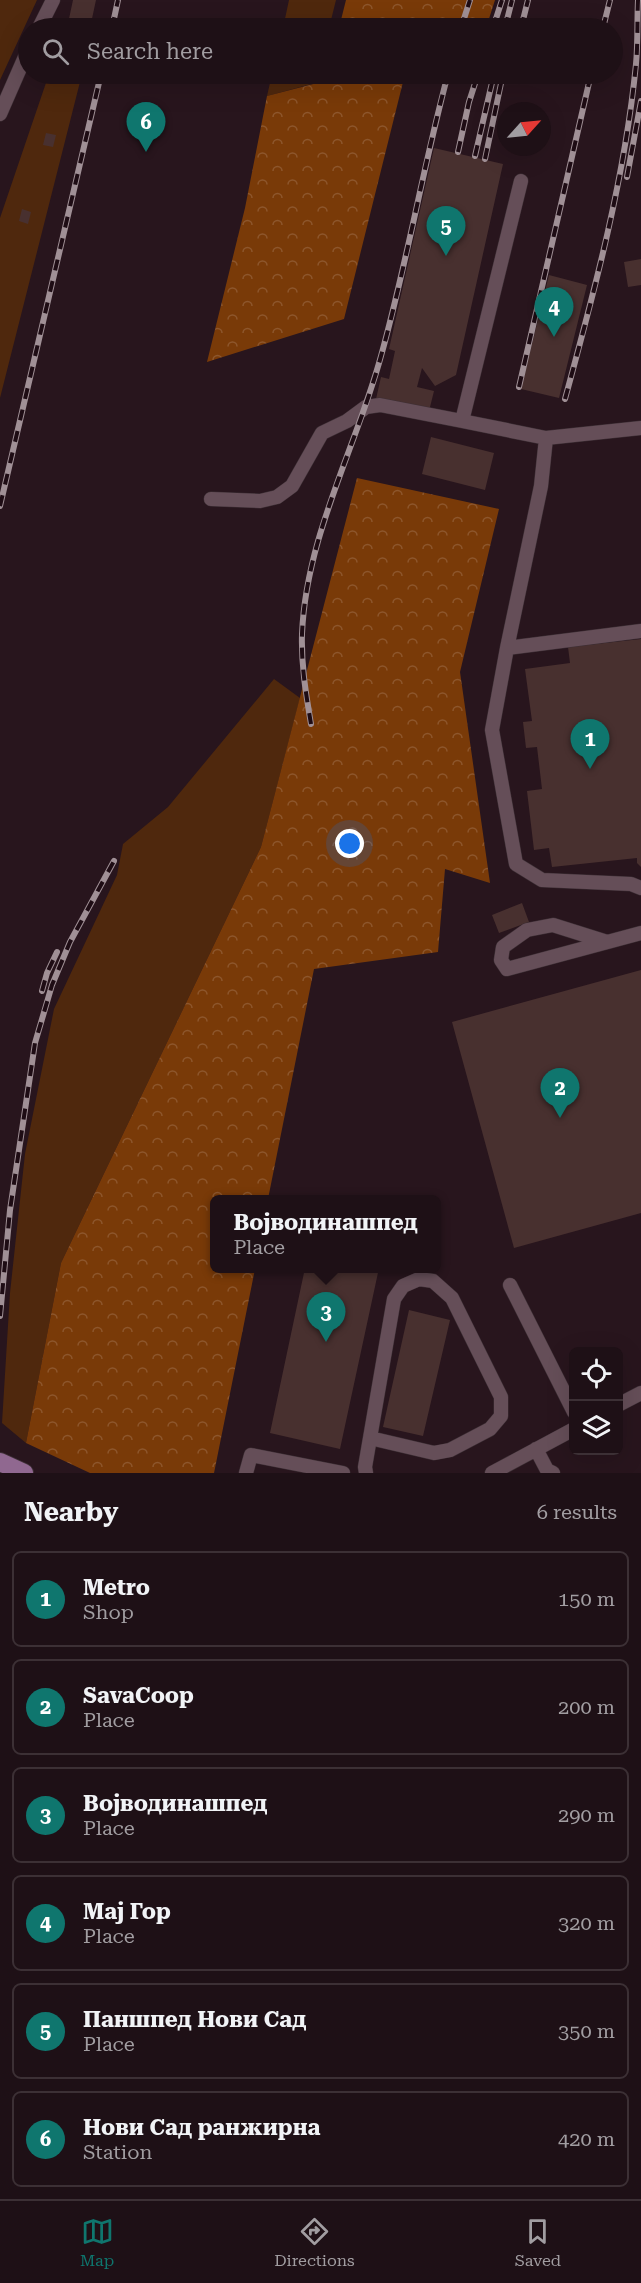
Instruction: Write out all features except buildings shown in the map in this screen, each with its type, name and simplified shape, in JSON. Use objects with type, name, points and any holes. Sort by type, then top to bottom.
[{"type":"main road","points":[[0,1462],[24,1473]]},
{"type":"street","points":[[44,18],[53,0]]},
{"type":"street","points":[[0,114],[18,73]]},
{"type":"street","points":[[462,421],[521,181]]},
{"type":"street","points":[[211,499],[260,501],[277,497],[292,486],[322,433],[347,421],[366,407],[380,405],[546,438],[641,428]]},
{"type":"street","points":[[546,438],[541,486],[492,730],[516,864],[542,880],[631,884],[641,888]]},
{"type":"street","points":[[507,648],[641,631]]},
{"type":"street","points":[[607,942],[553,925],[527,930],[503,946],[501,960],[507,969],[641,933]]},
{"type":"street","points":[[366,1473],[365,1467],[370,1438],[394,1299],[403,1286],[419,1279],[433,1281],[452,1298],[501,1397],[501,1416],[490,1429],[450,1450],[434,1453],[370,1438]]},
{"type":"street","points":[[510,1285],[569,1404]]},
{"type":"street","points":[[623,1402],[641,1393]]},
{"type":"street","points":[[492,1473],[569,1431]]},
{"type":"street","points":[[536,1449],[547,1470],[553,1473]]},
{"type":"street","points":[[246,1473],[251,1455],[308,1470],[343,1473]]},
{"type":"shaded area","points":[[0,0],[37,0],[29,18],[18,18],[18,41],[0,80]]},
{"type":"shaded area","points":[[289,0],[336,0],[332,18],[285,18]]},
{"type":"shaded area","points":[[46,84],[79,84],[0,398],[0,218]]},
{"type":"shaded area","points":[[270,84],[312,84],[267,96]]},
{"type":"shaded area","points":[[274,679],[300,698],[261,847],[61,1263],[26,1443],[2,1423],[10,1293],[25,1154],[54,1009],[117,875],[123,844],[168,807]]},
{"type":"green space","points":[[346,0],[495,0],[489,18],[342,18]]},
{"type":"green space","points":[[313,84],[403,84],[344,319],[207,362],[245,208],[267,96]]},
{"type":"green space","points":[[357,478],[499,509],[460,672],[490,883],[445,869],[438,952],[314,969],[269,1195],[210,1195],[210,1273],[254,1273],[214,1473],[90,1473],[26,1443],[61,1263],[261,847]]},
{"type":"railway","points":[[114,18],[118,0]]},
{"type":"railway","points":[[464,18],[470,0]]},
{"type":"railway","points":[[496,18],[502,0]]},
{"type":"railway","points":[[508,18],[512,0]]},
{"type":"railway","points":[[524,18],[528,0]]},
{"type":"railway","points":[[606,18],[610,0]]},
{"type":"railway","points":[[565,399],[617,191],[636,64],[638,0]]},
{"type":"railway","points":[[0,506],[99,84]]},
{"type":"railway","points":[[311,724],[303,668],[302,634],[313,562],[322,527],[381,356],[446,84]]},
{"type":"railway","points":[[458,152],[475,84]]},
{"type":"railway","points":[[475,156],[492,84]]},
{"type":"railway","points":[[485,159],[501,84]]},
{"type":"railway","points":[[519,387],[589,84]]},
{"type":"railway","points":[[627,177],[641,101]]},
{"type":"railway","points":[[0,1316],[10,1210],[35,1043],[52,985],[70,942],[114,861]]},
{"type":"railway","points":[[42,991],[57,952]]},
{"type":"place","name":"Нови Сад ранжирна","points":[[146,152]]},
{"type":"place","name":"Паншпед Нови Сад","points":[[446,256]]},
{"type":"place","name":"Мај Гор","points":[[554,337]]},
{"type":"place","name":"Metro","points":[[590,769]]},
{"type":"place","name":"SavaCoop","points":[[560,1118]]},
{"type":"place","name":"Војводинашпед","points":[[326,1342]]}]
